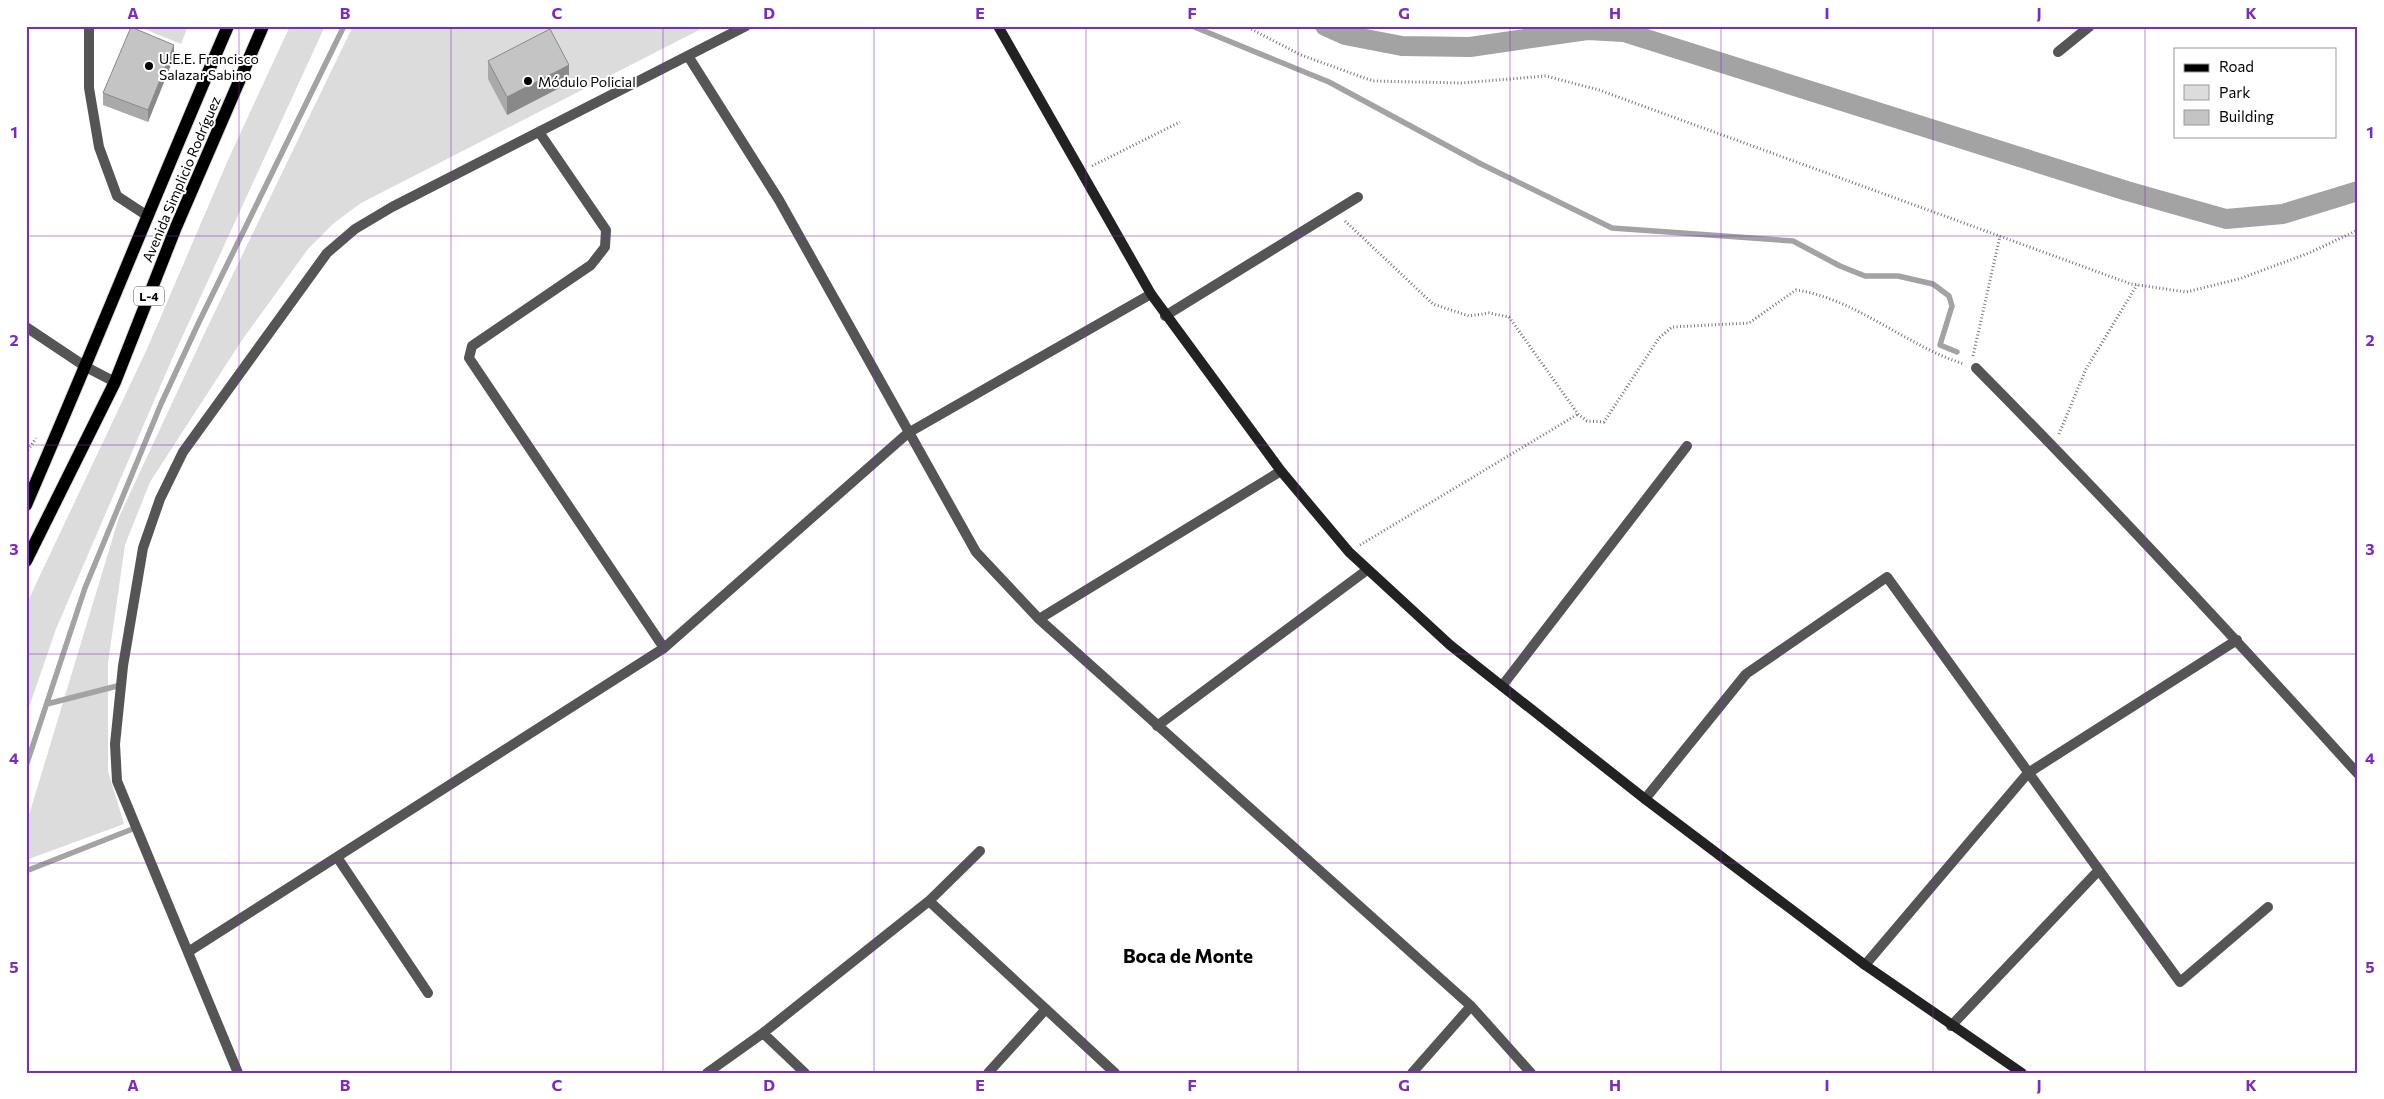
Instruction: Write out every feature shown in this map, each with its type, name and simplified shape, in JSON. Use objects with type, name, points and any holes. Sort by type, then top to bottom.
[{"type":"main road","name":"Avenida Simplicio Rodríguez","points":[[26,505],[86,367],[146,215],[228,26]]},
{"type":"main road","name":"Avenida Simplicio Rodríguez","points":[[26,561],[115,382],[176,227],[263,26]]},
{"type":"main road","points":[[998,26],[1150,294],[1281,471],[1349,552],[1450,644],[1645,799],[1866,965],[1951,1026],[2022,1073]]},
{"type":"street","points":[[89,26],[89,88],[99,147],[117,196],[146,215]]},
{"type":"street","points":[[238,1073],[117,781],[115,744],[123,666],[142,548],[160,499],[183,452],[327,253],[355,229],[392,207],[746,26]]},
{"type":"street","points":[[2058,52],[2090,26]]},
{"type":"street","points":[[688,56],[779,200],[976,552],[1040,619],[1157,726],[1472,1006],[1531,1073]]},
{"type":"street","points":[[540,132],[606,230],[605,247],[591,265],[472,346],[469,358],[664,648]]},
{"type":"street","points":[[1165,316],[1358,197]]},
{"type":"street","points":[[188,952],[664,648],[908,433],[1150,294]]},
{"type":"street","points":[[26,328],[86,367],[115,382]]},
{"type":"street","points":[[1976,368],[2054,447],[2237,640],[2358,774]]},
{"type":"street","points":[[1502,686],[1687,446]]},
{"type":"street","points":[[1040,619],[1281,471]]},
{"type":"street","points":[[1157,726],[1367,570]]},
{"type":"street","points":[[1645,799],[1746,674],[1887,577],[2180,982],[2268,907]]},
{"type":"street","points":[[1866,965],[2028,773],[2237,640]]},
{"type":"street","points":[[706,1073],[763,1034],[929,902],[980,851]]},
{"type":"street","points":[[337,857],[428,993]]},
{"type":"street","points":[[1951,1026],[2099,870]]},
{"type":"street","points":[[929,902],[1115,1073]]},
{"type":"street","points":[[1412,1073],[1472,1006]]},
{"type":"street","points":[[988,1073],[1046,1009]]},
{"type":"street","points":[[763,1034],[805,1073]]},
{"type":"path","points":[[1245,26],[1301,55],[1374,81],[1461,84],[1546,76],[1599,90],[2137,285],[2186,292],[2239,279],[2309,253],[2358,230]]},
{"type":"path","points":[[1081,172],[1180,122]]},
{"type":"path","points":[[1335,211],[1434,304],[1469,316],[1489,313],[1510,317],[1578,414],[1587,422],[1604,422],[1658,338],[1672,327],[1749,323],[1796,290],[1813,293],[1845,306],[1942,358],[1976,368]]},
{"type":"path","points":[[1976,368],[1972,353],[2000,236]]},
{"type":"path","points":[[2054,447],[2086,369],[2137,285]]},
{"type":"path","points":[[1349,552],[1578,414]]},
{"type":"green space","points":[[137,26],[188,26],[181,44]]},
{"type":"green space","points":[[290,26],[325,26],[172,359],[56,629],[26,716],[26,605],[147,349],[228,160]]},
{"type":"green space","points":[[353,26],[707,26],[361,203],[334,223],[308,249],[242,340],[150,482],[125,545],[108,663],[108,771],[124,824],[26,860],[26,825],[119,517],[207,328]]},
{"type":"building","points":[[131,27],[174,45],[148,110],[103,93]]},
{"type":"building","points":[[550,29],[569,65],[507,97],[488,61]]},
{"type":"waterway","points":[[26,766],[85,588],[161,404],[199,322],[344,26]]},
{"type":"waterway","points":[[1192,26],[1329,82],[1481,164],[1612,228],[1793,241],[1840,266],[1865,276],[1898,276],[1933,284],[1949,296],[1952,306],[1940,345],[1957,352]]},
{"type":"waterway","points":[[1325,26],[1345,35],[1402,46],[1470,47],[1587,30],[1624,32],[2127,191],[2226,219],[2283,214],[2358,191]]},
{"type":"waterway","points":[[47,704],[121,685]]},
{"type":"waterway","points":[[26,871],[135,828]]},
{"type":"place","name":"U.E.E. Francisco Salazar Sabino","points":[[149,66]]},
{"type":"place","name":"Módulo Policial","points":[[528,81]]},
{"type":"district","name":"Boca de Monte","points":[[1188,955]]}]
